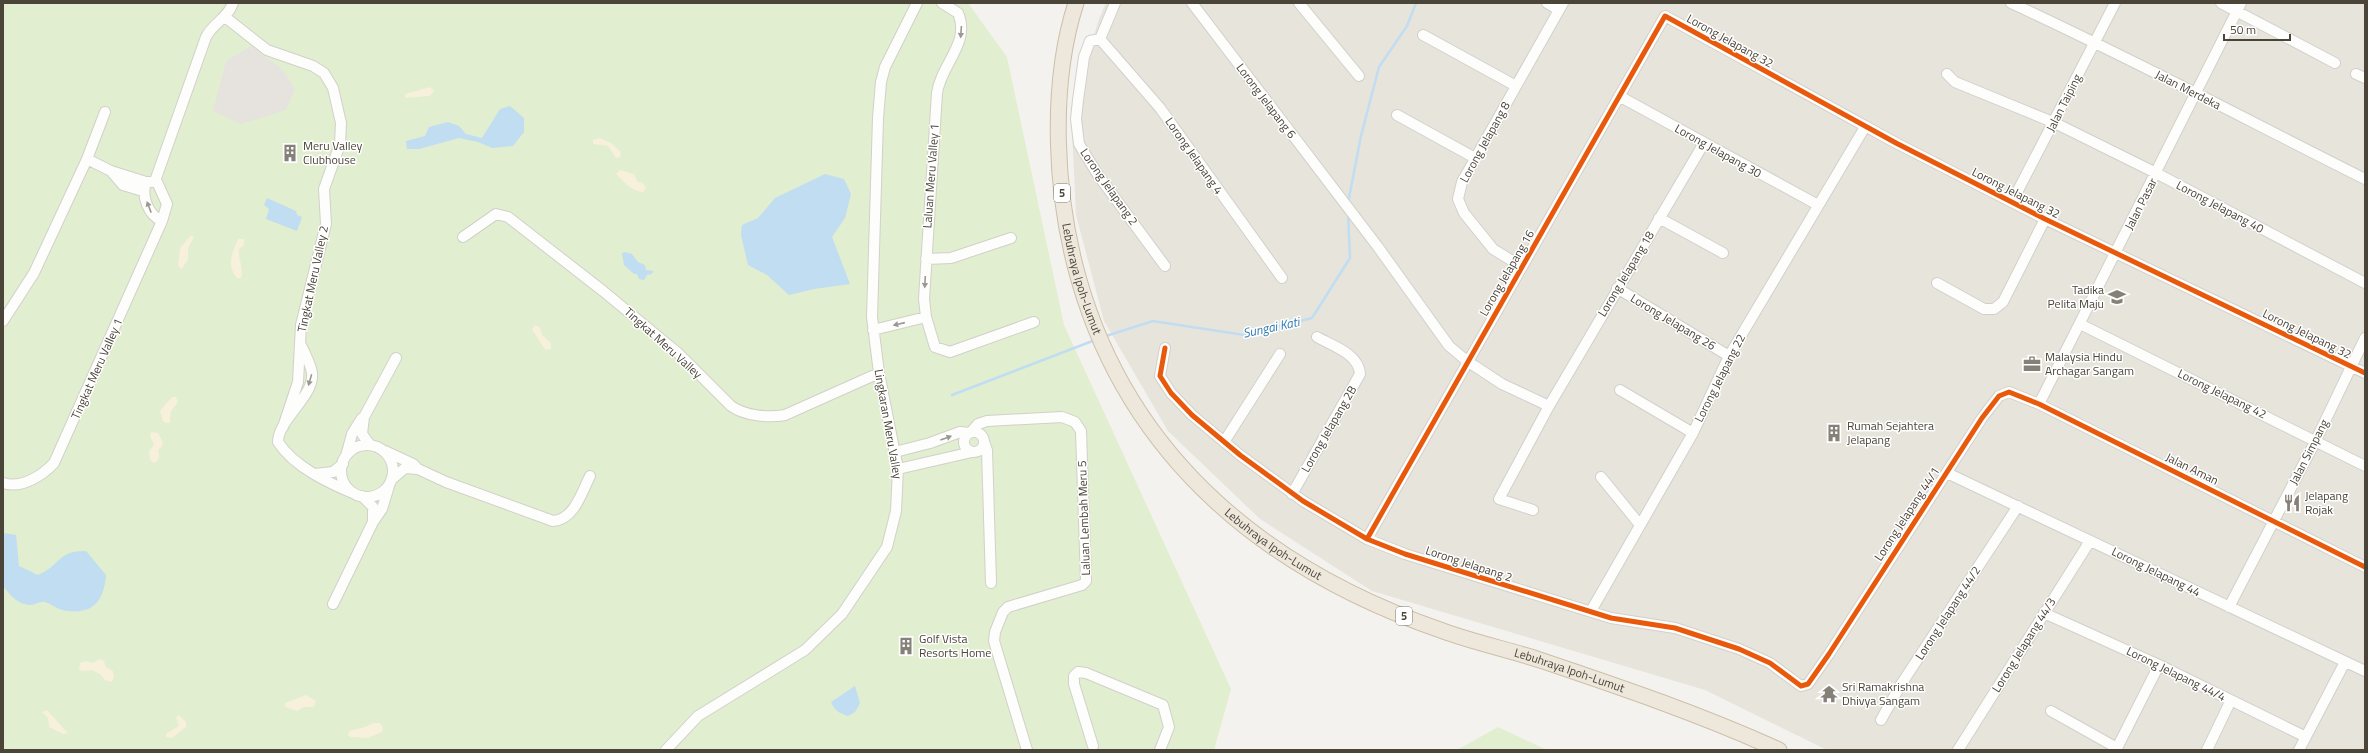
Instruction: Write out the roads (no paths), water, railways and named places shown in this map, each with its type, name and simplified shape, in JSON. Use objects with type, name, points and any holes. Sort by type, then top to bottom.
[{"type":"highway","name":"Lebuhraya Ipoh-Lumut","points":[[1076,3],[1067,39],[1063,69],[1059,144],[1063,205],[1073,257],[1091,314],[1111,362],[1142,416],[1163,445],[1200,488],[1244,528],[1306,568],[1367,600],[1436,629],[1644,695],[1704,717],[1779,750]]},
{"type":"highway","name":"Lebuhraya Ipoh-Lumut","points":[[1063,69],[1084,3]]},
{"type":"street","points":[[162,221],[153,216],[148,184],[206,37],[213,26],[225,17],[233,3]]},
{"type":"street","name":"Lingkaran Meru Valley","points":[[666,750],[698,716],[805,650],[842,614],[888,547],[896,511],[898,469],[879,373],[873,330],[874,224],[881,82],[884,67],[917,3]]},
{"type":"street","name":"Laluan Meru Valley 1","points":[[942,3],[958,13],[962,29],[960,43],[941,79],[936,92],[926,259],[924,308],[926,317],[935,347],[950,352],[1034,322]]},
{"type":"street","points":[[1100,39],[1115,3]]},
{"type":"street","points":[[1299,3],[1359,76]]},
{"type":"street","points":[[1547,3],[1561,7]]},
{"type":"street","name":"Jalan Merdeka","points":[[2011,3],[2096,42],[2196,95],[2365,179]]},
{"type":"street","name":"Jalan Taiping","points":[[2012,202],[2115,3]]},
{"type":"street","points":[[2221,3],[2239,7],[2335,64]]},
{"type":"street","name":"Lorong Jelapang 6","points":[[1194,4],[1356,219],[1449,346],[1467,362]]},
{"type":"street","name":"Lorong Jelapang 8","points":[[1522,266],[1493,249],[1460,206],[1459,190],[1475,158],[1561,7]]},
{"type":"street","name":"Jalan Pasar","points":[[2039,404],[2239,7]]},
{"type":"street","name":"Lorong Jelapang 16","points":[[1367,539],[1665,16]]},
{"type":"street","name":"Lorong Jelapang 32","points":[[1665,16],[1865,127],[2045,219],[2365,373]]},
{"type":"street","name":"Tingkat Meru Valley 2","points":[[225,17],[267,50],[319,69],[329,80],[337,100],[341,123],[340,144],[326,180],[323,198],[326,224],[325,233],[305,304],[300,344],[298,382],[283,427],[278,437],[279,444],[315,474]]},
{"type":"street","points":[[1423,35],[1516,86]]},
{"type":"street","name":"Lorong Jelapang 2","points":[[1100,39],[1090,41],[1084,58],[1076,118],[1079,144],[1098,175],[1165,266]]},
{"type":"street","name":"Lorong Jelapang 4","points":[[1100,39],[1160,108],[1282,278]]},
{"type":"street","name":"Lorong Jelapang 40","points":[[1947,74],[1955,82],[1986,93],[2054,123],[2156,173],[2365,283]]},
{"type":"street","name":"Lorong Jelapang 30","points":[[1619,96],[1818,206]]},
{"type":"street","points":[[3,321],[34,273],[87,159],[104,112]]},
{"type":"street","points":[[1397,115],[1475,158]]},
{"type":"street","name":"Lorong Jelapang 22","points":[[1591,611],[1693,433],[1729,356],[1865,127]]},
{"type":"street","name":"Lorong Jelapang 18","points":[[1533,510],[1499,499],[1548,406],[1704,143]]},
{"type":"street","points":[[87,159],[111,171],[123,185],[148,184]]},
{"type":"street","name":"Tingkat Meru Valley 1","points":[[3,483],[12,485],[23,483],[48,470],[54,464],[162,221],[168,204],[159,184],[148,184]]},
{"type":"street","name":"Tingkat Meru Valley","points":[[463,237],[496,214],[508,217],[659,337],[731,406],[741,412],[778,416],[785,415],[879,373]]},
{"type":"street","points":[[1659,218],[1722,253]]},
{"type":"street","points":[[1937,283],[1984,309],[1994,309],[2003,302],[2045,219]]},
{"type":"street","points":[[926,259],[952,258],[1011,238]]},
{"type":"street","name":"Lorong Jelapang 26","points":[[1617,288],[1729,356]]},
{"type":"street","points":[[873,330],[926,317]]},
{"type":"street","name":"Lorong Jelapang 42","points":[[2080,324],[2316,440],[2365,466]]},
{"type":"street","name":"Lorong Jelapang 2B","points":[[1292,494],[1360,374],[1359,366],[1352,356],[1318,337]]},
{"type":"street","name":"Jalan Simpang","points":[[2229,607],[2316,440],[2365,338]]},
{"type":"street","name":"Lorong Jelapang 2","points":[[1165,348],[1159,370],[1162,381],[1192,415],[1224,442],[1292,494],[1367,539],[1404,554],[1610,618],[1675,628],[1739,649],[1770,663],[1801,686],[1808,684],[1829,654]]},
{"type":"street","points":[[1224,442],[1280,354]]},
{"type":"street","points":[[373,522],[373,507],[345,484],[342,471],[352,434],[364,417],[396,358]]},
{"type":"street","points":[[1467,362],[1502,384],[1548,406]]},
{"type":"street","points":[[1620,390],[1693,433]]},
{"type":"street","name":"Jalan Aman","points":[[2009,392],[2039,404],[2275,520],[2365,567]]},
{"type":"street","name":"Lorong Jelapang 44/1","points":[[1829,654],[1999,396],[2009,392]]},
{"type":"street","points":[[364,417],[362,434],[370,445],[413,464],[418,469],[446,482],[553,521],[562,520],[572,511],[590,476]]},
{"type":"street","name":"Laluan Lembah Meru 5","points":[[895,452],[921,446],[960,432],[971,432],[982,422],[1067,418],[1079,426],[1081,437],[1086,581],[1082,585],[1005,609],[994,636],[996,655],[1027,750]]},
{"type":"street","points":[[898,469],[925,464],[980,450],[987,429],[997,421]]},
{"type":"street","points":[[986,466],[973,452],[966,449],[964,443],[965,437],[971,432],[979,433],[987,450],[986,466],[991,583]]},
{"type":"street","points":[[315,474],[333,472],[356,448],[370,445]]},
{"type":"street","points":[[921,446],[925,464]]},
{"type":"street","points":[[333,604],[373,522],[382,509],[390,482],[392,466],[387,454],[382,450]]},
{"type":"street","points":[[315,474],[358,495],[374,496],[405,468],[418,469]]},
{"type":"street","name":"Lorong Jelapang 44","points":[[1947,473],[2365,671]]},
{"type":"street","points":[[1601,476],[1640,524]]},
{"type":"street","name":"Lorong Jelapang 44/2","points":[[1881,720],[1900,686],[2018,506]]},
{"type":"street","name":"Lorong Jelapang 44/3","points":[[1958,750],[2090,541]]},
{"type":"street","name":"Lorong Jelapang 44/4","points":[[2044,612],[2159,665],[2306,737]]},
{"type":"street","points":[[2299,750],[2345,662]]},
{"type":"street","points":[[2051,711],[2117,749],[2159,665]]},
{"type":"street","points":[[1093,746],[1074,684],[1074,676],[1078,672],[1086,673],[1163,705],[1169,727],[1160,750]]},
{"type":"street","points":[[2207,750],[2231,700]]},
{"type":"water","points":[[510,106],[524,118],[524,132],[513,146],[492,148],[478,142],[459,138],[419,149],[407,149],[406,141],[425,136],[429,127],[448,122],[459,126],[466,134],[482,138],[500,109]]},
{"type":"water","points":[[825,174],[844,179],[851,194],[845,218],[832,237],[850,284],[814,289],[789,295],[767,275],[748,265],[741,235],[742,225],[758,218],[775,198]]},
{"type":"water","points":[[267,198],[296,211],[297,215],[302,217],[297,231],[266,219],[269,209],[264,205]]},
{"type":"water","points":[[625,252],[632,254],[638,262],[645,265],[646,270],[653,271],[652,274],[647,275],[644,280],[639,279],[637,274],[634,274],[624,265],[622,253]]},
{"type":"water","points":[[3,533],[16,535],[19,566],[38,575],[46,571],[69,553],[86,551],[106,575],[105,585],[99,600],[88,609],[81,611],[62,610],[45,602],[30,605],[18,601],[11,596],[3,586]]},
{"type":"water","points":[[855,686],[860,703],[855,712],[848,716],[842,714],[834,708],[831,702]]},
{"type":"waterway","name":"Sungai Kati","points":[[1348,203],[1361,136],[1379,67],[1407,26],[1416,3]]},
{"type":"waterway","name":"Sungai Kati","points":[[1106,336],[1153,321],[1244,335],[1312,318],[1350,258],[1348,214]]},
{"type":"waterway","name":"Sungai Kati","points":[[952,395],[1095,340]]},
{"type":"place","name":"Meru Valley Clubhouse","points":[[290,153]]},
{"type":"place","name":"Tadika Pelita Maju","points":[[2117,297]]},
{"type":"place","name":"Malaysia Hindu Archagar Sangam","points":[[2032,364]]},
{"type":"place","name":"Rumah Sejahtera Jelapang","points":[[1834,433]]},
{"type":"place","name":"Jelapang Rojak","points":[[2292,503]]},
{"type":"place","name":"Golf Vista Resorts Home","points":[[906,646]]},
{"type":"place","name":"Sri Ramakrishna Dhivya Sangam","points":[[1829,694]]}]
